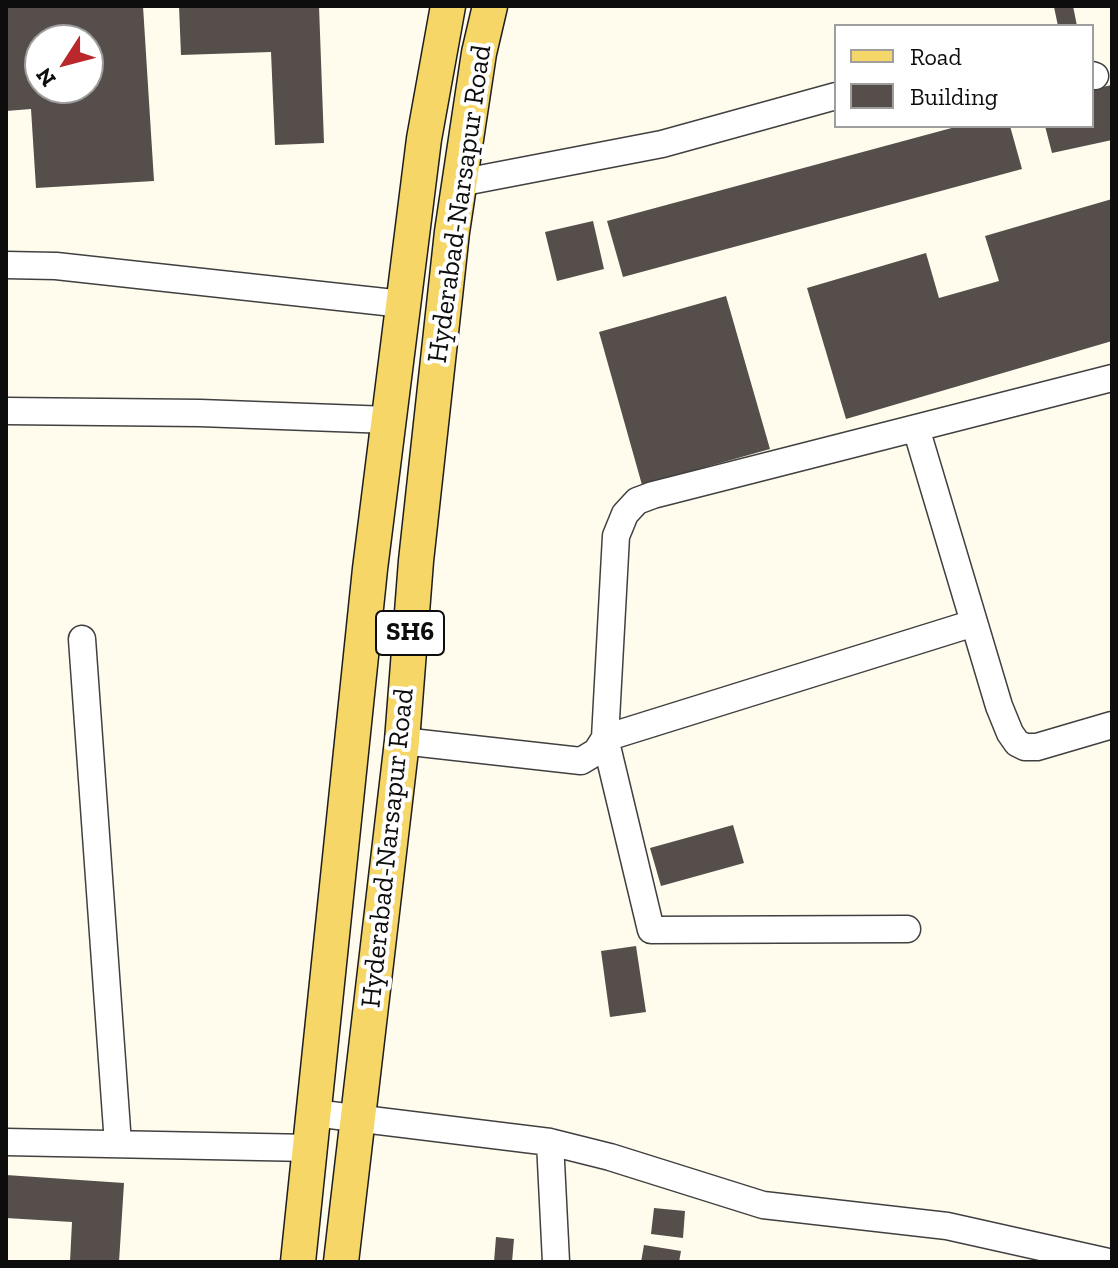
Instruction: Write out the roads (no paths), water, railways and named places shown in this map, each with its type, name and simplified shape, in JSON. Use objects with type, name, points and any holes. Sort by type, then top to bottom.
[{"type":"main road","name":"Hyderabad-Narsapur Road","points":[[298,1262],[370,569],[424,139],[448,6]]},
{"type":"main road","name":"Hyderabad-Narsapur Road","points":[[341,1262],[402,741],[416,561],[459,183],[479,53],[490,6]]},
{"type":"street","points":[[459,183],[662,144],[834,97]]},
{"type":"street","points":[[6,265],[56,266],[403,304]]},
{"type":"street","points":[[907,929],[651,930],[605,738],[616,536],[625,514],[637,501],[653,495],[1112,378]]},
{"type":"street","points":[[6,411],[200,413],[389,420]]},
{"type":"street","points":[[916,428],[999,706],[1010,733],[1017,743],[1037,747],[1112,725]]},
{"type":"street","points":[[402,741],[581,761],[596,752],[605,738],[974,623]]},
{"type":"street","points":[[82,639],[118,1144]]},
{"type":"street","points":[[314,1113],[550,1142],[610,1157],[763,1205],[947,1226],[1108,1262]]},
{"type":"street","points":[[6,1142],[310,1148]]},
{"type":"street","points":[[550,1142],[556,1262]]}]
